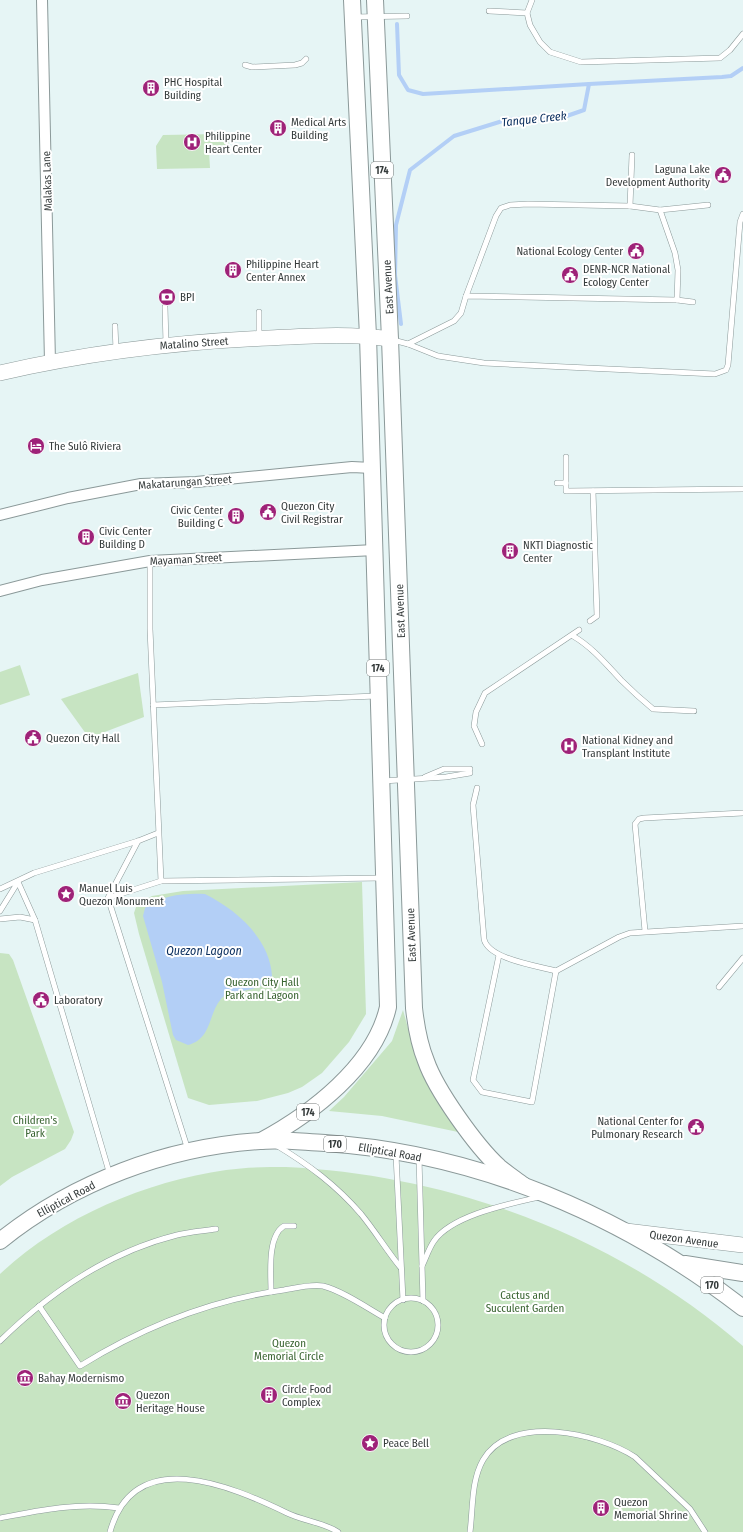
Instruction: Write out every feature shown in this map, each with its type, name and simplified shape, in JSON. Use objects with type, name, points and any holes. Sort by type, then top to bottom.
[{"type":"main road","name":"East Avenue","points":[[265,1141],[304,1115],[330,1093],[360,1062],[382,1028],[388,1000],[368,336],[352,0]]},
{"type":"main road","name":"East Avenue","points":[[375,0],[390,339],[413,780],[413,1002],[419,1039],[430,1071],[465,1126],[499,1167],[523,1185]]},
{"type":"main road","name":"Elliptical Road","points":[[0,1241],[33,1217],[56,1203],[110,1176],[188,1151],[265,1141],[351,1145],[396,1151],[419,1156],[523,1185],[548,1195],[626,1231],[681,1263],[742,1307]]},
{"type":"main road","name":"170","points":[[681,1263],[743,1273]]},
{"type":"street","name":"Malakas Lane","points":[[42,0],[50,362]]},
{"type":"street","name":"Matalino Street","points":[[0,373],[50,362],[166,344],[348,335],[390,339]]},
{"type":"street","name":"Makatarungan Street","points":[[0,515],[68,498],[141,484],[196,482],[352,467],[372,468]]},
{"type":"street","name":"Mayaman Street","points":[[0,591],[64,576],[150,561],[375,550]]},
{"type":"street","name":"Quezon Avenue","points":[[626,1231],[743,1245]]},
{"type":"lane","points":[[532,0],[527,13],[530,25],[540,42],[550,52],[581,62],[720,58],[730,50],[743,34]]},
{"type":"lane","points":[[489,11],[527,13]]},
{"type":"lane","points":[[353,17],[407,16]]},
{"type":"lane","points":[[245,65],[295,65],[302,63],[306,59]]},
{"type":"lane","points":[[630,206],[632,155]]},
{"type":"lane","points":[[408,344],[454,322],[461,313],[496,216],[501,208],[510,205],[528,204],[630,206],[660,210],[708,205]]},
{"type":"lane","points":[[660,210],[675,253],[678,270],[677,300]]},
{"type":"lane","points":[[390,339],[408,344],[438,356],[484,363],[715,374],[726,370],[728,365],[740,222],[743,214]]},
{"type":"lane","points":[[466,296],[677,300],[693,302]]},
{"type":"lane","points":[[165,307],[166,344]]},
{"type":"lane","points":[[259,312],[259,339]]},
{"type":"lane","points":[[115,326],[116,351]]},
{"type":"lane","points":[[566,457],[566,491],[743,489]]},
{"type":"lane","points":[[557,483],[566,483]]},
{"type":"lane","points":[[590,621],[597,616],[592,491]]},
{"type":"lane","points":[[150,561],[150,629],[161,881]]},
{"type":"lane","points":[[482,744],[474,726],[476,712],[485,693],[573,636],[579,630]]},
{"type":"lane","points":[[573,636],[596,653],[622,681],[653,710],[694,711]]},
{"type":"lane","points":[[153,705],[379,696]]},
{"type":"lane","points":[[382,782],[413,780],[470,771],[444,769],[413,780]]},
{"type":"lane","points":[[477,788],[473,805],[484,939],[488,948],[499,955],[556,971],[619,937],[645,931],[743,926]]},
{"type":"lane","points":[[645,931],[635,824],[639,819],[743,812]]},
{"type":"lane","points":[[0,888],[18,882],[34,873],[138,841],[158,833]]},
{"type":"lane","points":[[138,841],[108,898],[188,1151]]},
{"type":"lane","points":[[108,898],[161,881],[384,878]]},
{"type":"lane","points":[[0,911],[18,882]]},
{"type":"lane","points":[[18,882],[35,920],[110,1176]]},
{"type":"lane","points":[[0,919],[20,917],[35,920]]},
{"type":"lane","points":[[499,955],[473,1080],[482,1092],[532,1102],[556,971]]},
{"type":"lane","points":[[719,988],[743,958]]},
{"type":"lane","points":[[265,1141],[313,1168],[331,1184],[361,1214],[401,1268]]},
{"type":"lane","points":[[396,1151],[403,1300]]},
{"type":"lane","points":[[419,1156],[423,1301]]},
{"type":"lane","points":[[422,1269],[435,1240],[454,1224],[495,1207],[548,1195]]},
{"type":"lane","points":[[271,1292],[271,1255],[275,1234],[284,1226],[294,1226]]},
{"type":"lane","points":[[0,1341],[39,1306],[70,1283],[105,1264],[143,1247],[176,1236],[216,1229]]},
{"type":"lane","points":[[39,1306],[80,1366],[108,1349],[173,1318],[235,1299],[271,1292],[322,1286],[352,1299],[385,1318]]},
{"type":"lane","points":[[410,1298],[423,1301],[436,1313],[438,1330],[435,1339],[422,1350],[405,1352],[391,1343],[385,1331],[385,1318],[389,1310],[403,1300],[410,1298]]},
{"type":"lane","points":[[470,1532],[478,1471],[484,1459],[504,1439],[520,1434],[542,1432],[566,1434],[593,1439],[625,1450],[635,1457],[690,1509],[705,1532]]},
{"type":"lane","points":[[110,1532],[120,1508],[132,1494],[149,1484],[172,1478],[187,1479],[229,1488],[338,1532]]},
{"type":"lane","points":[[0,1518],[78,1506],[100,1505],[120,1508]]},
{"type":"green space","points":[[220,134],[229,142],[229,151],[209,151],[210,168],[157,169],[156,146],[163,135]]},
{"type":"green space","points":[[20,665],[30,695],[0,705],[0,672]]},
{"type":"green space","points":[[138,673],[144,717],[89,738],[61,699]]},
{"type":"green space","name":"Quezon City Hall Park and Lagoon","points":[[362,882],[366,1014],[349,1042],[322,1073],[302,1087],[288,1093],[257,1101],[209,1105],[188,1098],[139,934],[134,913],[137,904],[152,896],[183,891]]},
{"type":"green space","name":"Children's Park","points":[[0,953],[9,954],[13,960],[74,1132],[65,1149],[12,1177],[0,1186]]},
{"type":"green space","points":[[403,1010],[416,1057],[428,1085],[458,1132],[382,1116],[329,1111],[344,1097],[392,1041]]},
{"type":"green space","name":"Quezon Memorial Circle","points":[[286,1167],[348,1173],[410,1183],[471,1198],[530,1219],[587,1244],[642,1273],[694,1307],[743,1346],[743,1532],[0,1532],[0,1274],[50,1235],[105,1205],[135,1193],[165,1183],[226,1170]]},
{"type":"water","name":"Quezon Lagoon","points":[[205,894],[229,908],[250,927],[265,950],[270,963],[272,976],[259,987],[231,993],[221,999],[206,1032],[196,1042],[188,1045],[176,1040],[173,1035],[162,982],[143,916],[145,908],[159,900],[181,895]]},
{"type":"waterway","name":"Tanque Creek","points":[[397,24],[399,75],[408,90],[423,94],[589,84],[584,110],[561,118],[509,119],[454,136],[410,170],[396,225],[395,275],[401,324]]},
{"type":"waterway","name":"Tanque Creek","points":[[589,84],[722,77],[731,76],[743,68]]},
{"type":"place","name":"PHC Hospital Building","points":[[151,88]]},
{"type":"place","name":"Medical Arts Building","points":[[278,128]]},
{"type":"place","name":"Philippine Heart Center","points":[[192,142]]},
{"type":"place","name":"Laguna Lake Development Authority","points":[[723,175]]},
{"type":"place","name":"National Ecology Center","points":[[636,251]]},
{"type":"place","name":"Philippine Heart Center Annex","points":[[233,270]]},
{"type":"place","name":"DENR-NCR National Ecology Center","points":[[570,275]]},
{"type":"place","name":"BPI","points":[[167,297]]},
{"type":"place","name":"The Sulô Riviera","points":[[36,446]]},
{"type":"place","name":"Quezon City Civil Registrar","points":[[268,512]]},
{"type":"place","name":"Civic Center Building C","points":[[236,516]]},
{"type":"place","name":"Civic Center Building D","points":[[86,537]]},
{"type":"place","name":"NKTI Diagnostic Center","points":[[510,551]]},
{"type":"place","name":"Quezon City Hall","points":[[33,738]]},
{"type":"place","name":"National Kidney and Transplant Institute","points":[[569,746]]},
{"type":"place","name":"Manuel Luis Quezon Monument","points":[[66,894]]},
{"type":"place","name":"Laboratory","points":[[41,1000]]},
{"type":"place","name":"National Center for Pulmonary Research","points":[[696,1127]]},
{"type":"place","name":"Bahay Modernismo","points":[[25,1378]]},
{"type":"place","name":"Circle Food Complex","points":[[269,1395]]},
{"type":"place","name":"Quezon Heritage House","points":[[123,1401]]},
{"type":"place","name":"Peace Bell","points":[[370,1443]]},
{"type":"place","name":"Quezon Memorial Shrine","points":[[601,1508]]},
{"type":"park label","name":"Cactus and Succulent Garden","points":[[525,1301]]}]
